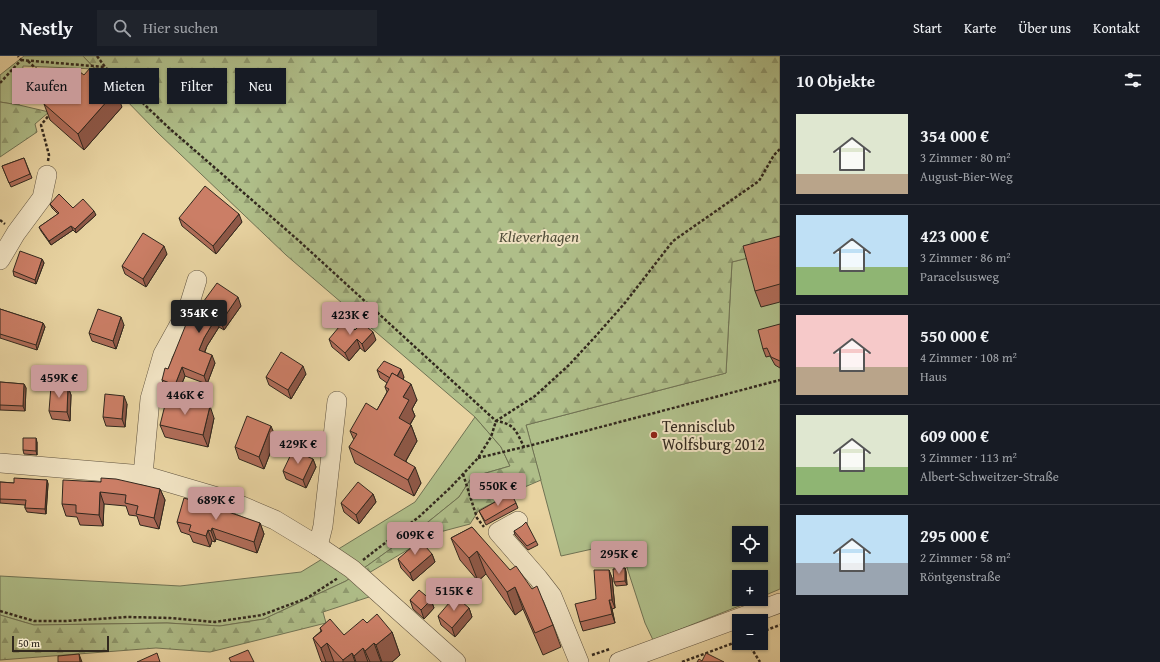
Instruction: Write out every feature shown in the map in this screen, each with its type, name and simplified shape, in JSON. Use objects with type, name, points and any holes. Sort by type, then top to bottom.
[{"type":"street","points":[[0,260],[16,233],[42,198],[47,175]]},
{"type":"street","points":[[143,475],[150,399],[163,354],[188,309],[197,280]]},
{"type":"street","points":[[318,546],[323,526],[337,401]]},
{"type":"street","points":[[0,463],[143,475],[228,500],[274,520],[318,546],[352,569],[456,662]]},
{"type":"street","points":[[518,521],[498,532],[552,596],[579,662]]},
{"type":"street","points":[[619,662],[650,657],[780,603]]},
{"type":"path","points":[[18,56],[21,60],[28,61],[105,67]]},
{"type":"path","points":[[97,56],[105,67],[169,128],[298,240],[496,421],[508,423],[516,431],[524,447]]},
{"type":"path","points":[[0,83],[21,60]]},
{"type":"path","points":[[28,61],[35,68]]},
{"type":"path","points":[[47,175],[49,155],[41,125],[50,114]]},
{"type":"path","points":[[0,611],[34,621],[66,621],[128,617],[170,618],[215,622],[262,615],[307,598],[352,569],[420,516],[478,458],[491,437],[496,421],[535,396],[569,365],[624,304],[673,241],[759,181],[774,155],[780,149]]},
{"type":"path","points":[[478,458],[780,380]]},
{"type":"path","points":[[463,474],[477,518],[493,538],[498,532]]},
{"type":"path","points":[[768,629],[780,625]]},
{"type":"path","points":[[682,662],[732,644]]},
{"type":"path","points":[[752,650],[760,662]]},
{"type":"green space","points":[[24,56],[83,56],[94,68],[23,66],[23,68],[12,68],[12,104],[0,102],[0,75]]},
{"type":"green space","name":"Klieverhagen","points":[[83,56],[780,56],[780,250],[732,262],[726,373],[526,425],[541,480],[479,510],[470,524],[436,533],[362,577],[369,597],[323,612],[326,623],[210,652],[156,648],[0,660],[0,615],[34,625],[167,623],[220,626],[264,619],[346,581],[428,522],[459,497],[472,477],[510,466],[501,447],[475,417],[286,255],[158,133],[130,104],[159,104],[159,68],[95,68]]},
{"type":"green space","points":[[0,102],[49,112],[35,124],[37,132],[0,157]]},
{"type":"green space","name":"Tennisclub Wolfsburg 2012","points":[[780,250],[780,589],[768,594],[768,570],[732,570],[732,606],[739,606],[653,640],[645,623],[619,543],[561,556],[526,425],[726,373],[732,262]]},
{"type":"green space","points":[[475,417],[501,447],[510,466],[472,477],[459,497],[428,522],[346,581],[264,619],[220,626],[167,623],[34,625],[0,615],[0,576],[180,586],[301,572],[415,502]]},
{"type":"building","points":[[89,69],[89,104],[105,104],[78,134],[44,104],[81,104],[81,73],[84,75]]},
{"type":"building","points":[[24,158],[30,174],[9,183],[2,166]]},
{"type":"building","points":[[205,186],[239,214],[213,246],[179,218]]},
{"type":"building","points":[[59,194],[73,208],[83,199],[94,211],[75,229],[71,226],[49,241],[39,227],[59,213],[50,204]]},
{"type":"building","points":[[143,233],[164,246],[143,279],[122,266]]},
{"type":"building","points":[[780,236],[780,284],[755,291],[743,246]]},
{"type":"building","points":[[20,251],[42,259],[35,280],[13,271]]},
{"type":"building","points":[[217,283],[238,297],[221,322],[216,318],[204,338],[199,350],[212,355],[204,376],[182,367],[175,385],[162,380],[165,368],[168,369],[191,312],[194,307],[198,309]]},
{"type":"building","points":[[0,309],[43,323],[36,345],[0,334]]},
{"type":"building","points":[[98,309],[121,317],[113,341],[89,333]]},
{"type":"building","points":[[344,321],[355,330],[362,323],[373,332],[362,344],[357,339],[345,353],[329,339]]},
{"type":"building","points":[[780,324],[780,361],[771,357],[767,348],[763,349],[758,330]]},
{"type":"building","points":[[281,352],[303,366],[288,390],[266,377]]},
{"type":"building","points":[[384,361],[401,369],[397,376],[392,373],[390,378],[377,370]]},
{"type":"building","points":[[392,373],[411,384],[403,397],[409,400],[399,418],[411,425],[394,455],[415,467],[408,480],[349,447],[357,434],[350,431],[366,403],[377,410],[389,389],[385,387]]},
{"type":"building","points":[[0,382],[24,384],[23,406],[0,405]]},
{"type":"building","points":[[51,386],[68,387],[67,412],[49,411]]},
{"type":"building","points":[[105,394],[124,396],[122,419],[103,417]]},
{"type":"building","points":[[167,397],[210,406],[203,435],[160,425]]},
{"type":"building","points":[[247,416],[271,426],[259,457],[235,447]]},
{"type":"building","points":[[23,438],[36,438],[36,451],[23,450]]},
{"type":"building","points":[[293,450],[313,459],[303,480],[283,471]]},
{"type":"building","points":[[14,478],[47,480],[45,509],[25,508],[26,500],[0,499],[0,482],[14,483]]},
{"type":"building","points":[[101,478],[116,479],[160,489],[154,518],[136,514],[138,506],[125,503],[126,495],[100,492],[99,515],[76,513],[76,505],[62,504],[63,480],[101,482]]},
{"type":"building","points":[[358,482],[373,494],[356,515],[341,503]]},
{"type":"building","points":[[511,493],[516,503],[485,521],[479,511]]},
{"type":"building","points":[[184,498],[260,523],[254,542],[212,528],[211,531],[208,530],[206,536],[189,531],[191,525],[177,522]]},
{"type":"building","points":[[526,522],[536,541],[527,546],[514,531]]},
{"type":"building","points":[[472,527],[510,570],[516,566],[532,589],[537,586],[553,625],[535,633],[515,587],[507,592],[477,551],[469,558],[451,538]]},
{"type":"building","points":[[420,540],[432,554],[410,573],[398,559]]},
{"type":"building","points":[[625,568],[625,581],[614,582],[613,569]]},
{"type":"building","points":[[594,570],[609,570],[612,600],[609,600],[612,614],[580,622],[575,604],[596,599]]},
{"type":"building","points":[[419,590],[431,600],[421,610],[410,600]]},
{"type":"building","points":[[455,596],[469,608],[452,628],[438,616]]},
{"type":"building","points":[[377,614],[392,632],[376,645],[374,643],[365,651],[363,648],[354,656],[352,653],[343,660],[327,643],[321,648],[313,638],[322,631],[320,628],[330,619],[344,635],[363,619],[367,623]]},
{"type":"building","points":[[248,650],[254,662],[231,662],[229,658]]},
{"type":"building","points":[[157,653],[160,662],[137,662]]},
{"type":"building","points":[[706,653],[724,662],[697,662],[699,659],[702,661]]},
{"type":"building","points":[[79,654],[80,662],[58,662],[58,656]]},
{"type":"place","name":"Tennisclub Wolfsburg 2012","points":[[654,435]]}]
